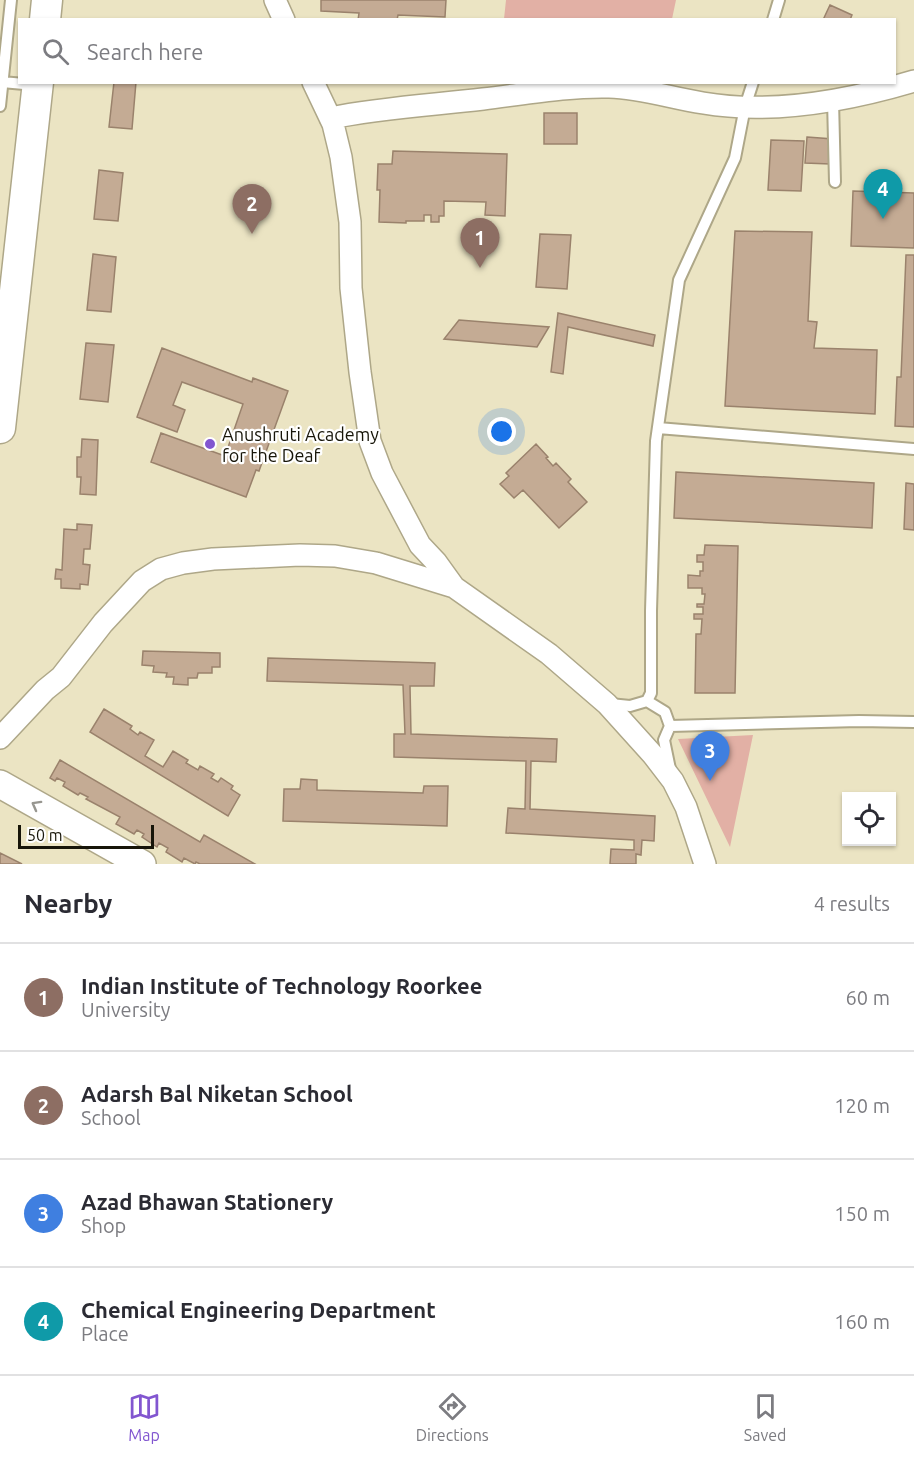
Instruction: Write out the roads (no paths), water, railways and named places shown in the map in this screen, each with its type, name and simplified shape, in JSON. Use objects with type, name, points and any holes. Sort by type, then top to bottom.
[{"type":"main road","points":[[45,18],[47,0]]},
{"type":"main road","points":[[0,428],[38,84]]},
{"type":"street","points":[[275,0],[283,18]]},
{"type":"street","points":[[330,118],[369,110],[588,87],[639,89],[704,103],[745,107],[794,105],[870,93],[914,81]]},
{"type":"street","points":[[314,84],[333,124],[341,157],[350,222],[351,288],[370,441],[382,474],[420,545],[454,587]]},
{"type":"street","points":[[0,738],[45,690],[61,677],[103,623],[142,581],[160,569],[183,563],[239,556],[335,556],[376,563],[454,587],[549,654],[607,704],[673,781],[686,807],[705,864]]},
{"type":"street","points":[[0,784],[142,864]]},
{"type":"lane","points":[[0,106],[11,0]]},
{"type":"lane","points":[[774,18],[779,0]]},
{"type":"lane","points":[[2,82],[18,83]]},
{"type":"lane","points":[[607,704],[630,706],[647,701],[651,693],[651,611],[658,428],[679,280],[735,158],[745,107],[752,84]]},
{"type":"lane","points":[[833,100],[835,182]]},
{"type":"lane","points":[[658,428],[914,449]]},
{"type":"lane","points":[[647,701],[665,712],[670,726],[664,740],[673,781]]},
{"type":"lane","points":[[670,726],[860,721],[914,722]]},
{"type":"place","name":"Chemical Engineering Department","points":[[883,219]]},
{"type":"place","name":"Adarsh Bal Niketan School","points":[[252,234]]},
{"type":"place","name":"Indian Institute of Technology Roorkee","points":[[480,268]]},
{"type":"place","name":"Anushruti Academy for the Deaf","points":[[210,444]]},
{"type":"place","name":"Azad Bhawan Stationery","points":[[710,781]]}]
